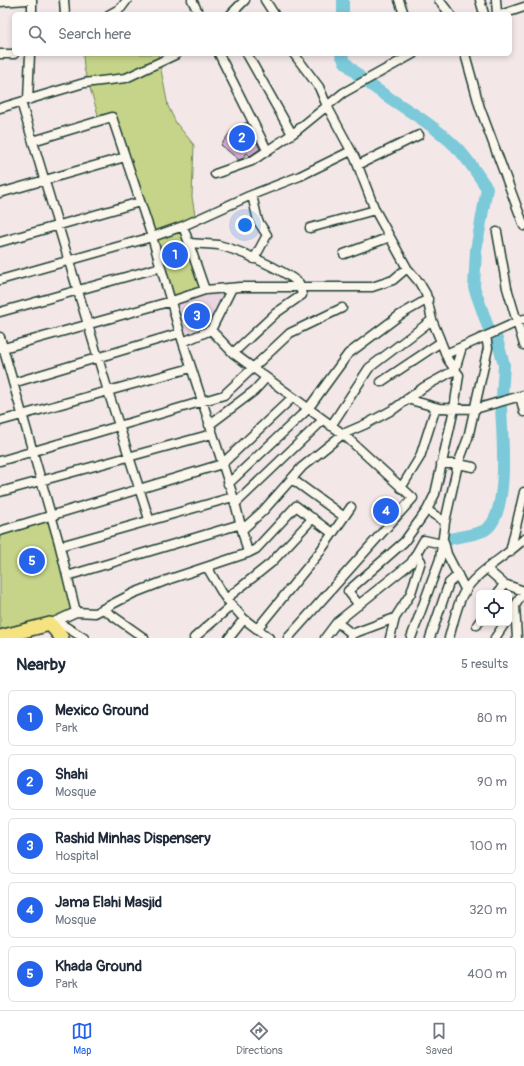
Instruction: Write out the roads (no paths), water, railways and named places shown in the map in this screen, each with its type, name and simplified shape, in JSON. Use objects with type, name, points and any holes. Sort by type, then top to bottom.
[{"type":"main road","points":[[0,638],[25,634],[53,622],[62,638]]},
{"type":"street","points":[[0,2],[27,0]]},
{"type":"street","points":[[32,0],[32,12]]},
{"type":"street","points":[[64,0],[65,12]]},
{"type":"street","points":[[114,12],[121,8],[127,0]]},
{"type":"street","points":[[192,0],[197,12]]},
{"type":"street","points":[[233,12],[244,0]]},
{"type":"street","points":[[265,0],[273,12]]},
{"type":"street","points":[[399,0],[403,12]]},
{"type":"street","points":[[440,0],[449,12]]},
{"type":"street","points":[[480,0],[483,12]]},
{"type":"street","points":[[496,0],[497,12]]},
{"type":"street","points":[[511,12],[524,8]]},
{"type":"street","points":[[0,54],[12,54]]},
{"type":"street","points":[[30,56],[24,101],[33,141],[108,392],[149,519]]},
{"type":"street","points":[[0,108],[84,83],[126,78],[173,56]]},
{"type":"street","points":[[219,56],[267,150]]},
{"type":"street","points":[[248,56],[292,134]]},
{"type":"street","points":[[296,56],[319,87],[327,106],[358,165],[375,210],[407,268],[419,282],[428,299],[432,320],[446,354],[459,375],[454,409],[435,494],[427,510],[404,542],[348,591],[359,605]]},
{"type":"street","points":[[215,174],[252,161],[292,134],[343,93],[409,56]]},
{"type":"street","points":[[466,56],[480,108],[524,226]]},
{"type":"street","points":[[33,141],[112,117],[172,301],[180,333],[234,500],[248,553]]},
{"type":"street","points":[[358,165],[419,135]]},
{"type":"street","points":[[0,280],[152,237],[184,226],[252,195],[300,176],[351,151]]},
{"type":"street","points":[[0,193],[125,157]]},
{"type":"street","points":[[252,195],[258,221],[267,235],[254,258]]},
{"type":"street","points":[[0,242],[140,202]]},
{"type":"street","points":[[310,228],[375,210]]},
{"type":"street","points":[[184,226],[205,290]]},
{"type":"street","points":[[497,232],[507,288],[521,320],[524,345]]},
{"type":"street","points":[[344,254],[390,237]]},
{"type":"street","points":[[190,243],[217,245],[254,258],[295,279],[301,288],[302,295],[276,313],[233,353]]},
{"type":"street","points":[[0,312],[161,266]]},
{"type":"street","points":[[2,349],[172,301],[205,290],[232,288],[372,287],[393,280],[407,268]]},
{"type":"street","points":[[183,342],[211,330],[232,288]]},
{"type":"street","points":[[228,484],[308,409],[348,354],[400,315],[428,299]]},
{"type":"street","points":[[0,461],[224,395],[290,333],[342,308]]},
{"type":"street","points":[[331,426],[369,368],[432,320]]},
{"type":"street","points":[[446,354],[521,320]]},
{"type":"street","points":[[211,330],[233,353],[343,434],[413,498],[288,638]]},
{"type":"street","points":[[13,383],[180,333]]},
{"type":"street","points":[[411,638],[440,559],[445,522],[458,464],[468,438],[488,348],[486,336]]},
{"type":"street","points":[[0,338],[60,546],[76,612]]},
{"type":"street","points":[[381,382],[441,342]]},
{"type":"street","points":[[67,576],[241,527],[263,511],[302,467],[343,434],[394,409],[424,386],[455,370],[462,347]]},
{"type":"street","points":[[0,422],[191,368]]},
{"type":"street","points":[[209,425],[254,391],[266,378]]},
{"type":"street","points":[[407,399],[436,407],[475,409],[522,396],[524,412]]},
{"type":"street","points":[[0,531],[222,464],[293,397]]},
{"type":"street","points":[[401,488],[420,457],[436,407]]},
{"type":"street","points":[[60,546],[149,519],[234,500],[323,420]]},
{"type":"street","points":[[0,492],[212,434]]},
{"type":"street","points":[[441,464],[458,464],[473,468]]},
{"type":"street","points":[[292,479],[343,516]]},
{"type":"street","points":[[510,552],[524,492]]},
{"type":"street","points":[[53,622],[76,612],[94,613],[170,579],[248,553],[256,549],[296,506],[332,533]]},
{"type":"street","points":[[207,567],[229,602],[262,634],[343,516],[351,507]]},
{"type":"street","points":[[427,510],[445,522]]},
{"type":"street","points":[[194,638],[229,602],[271,563],[313,518]]},
{"type":"street","points":[[449,638],[462,596],[486,569],[510,552],[524,539]]},
{"type":"street","points":[[325,638],[337,622],[412,563],[424,540],[442,541]]},
{"type":"street","points":[[442,541],[466,591]]},
{"type":"street","points":[[390,638],[395,618],[411,593],[421,561],[416,554]]},
{"type":"street","points":[[486,569],[504,584],[524,591],[512,611]]},
{"type":"street","points":[[430,638],[449,583],[458,575]]},
{"type":"street","points":[[500,590],[504,584]]},
{"type":"street","points":[[515,606],[517,638]]},
{"type":"street","points":[[103,608],[144,638]]},
{"type":"street","points":[[230,638],[244,618]]},
{"type":"street","points":[[337,622],[351,636],[395,618]]},
{"type":"street","points":[[53,622],[84,638]]},
{"type":"street","points":[[495,638],[503,626]]},
{"type":"waterway","points":[[343,0],[343,12]]},
{"type":"waterway","points":[[342,56],[345,62],[361,78]]},
{"type":"waterway","points":[[368,83],[445,137],[464,156],[487,188],[476,250],[474,287],[488,327]]},
{"type":"waterway","points":[[497,339],[504,365],[502,397]]},
{"type":"waterway","points":[[450,539],[476,534],[483,531],[492,523],[498,510],[503,474],[501,407]]},
{"type":"place","name":"Shahi","points":[[242,138]]},
{"type":"place","name":"Mexico Ground","points":[[175,255]]},
{"type":"place","name":"Rashid Minhas Dispensery","points":[[197,316]]},
{"type":"place","name":"Jama Elahi Masjid","points":[[386,511]]},
{"type":"place","name":"Khada Ground","points":[[32,561]]}]
